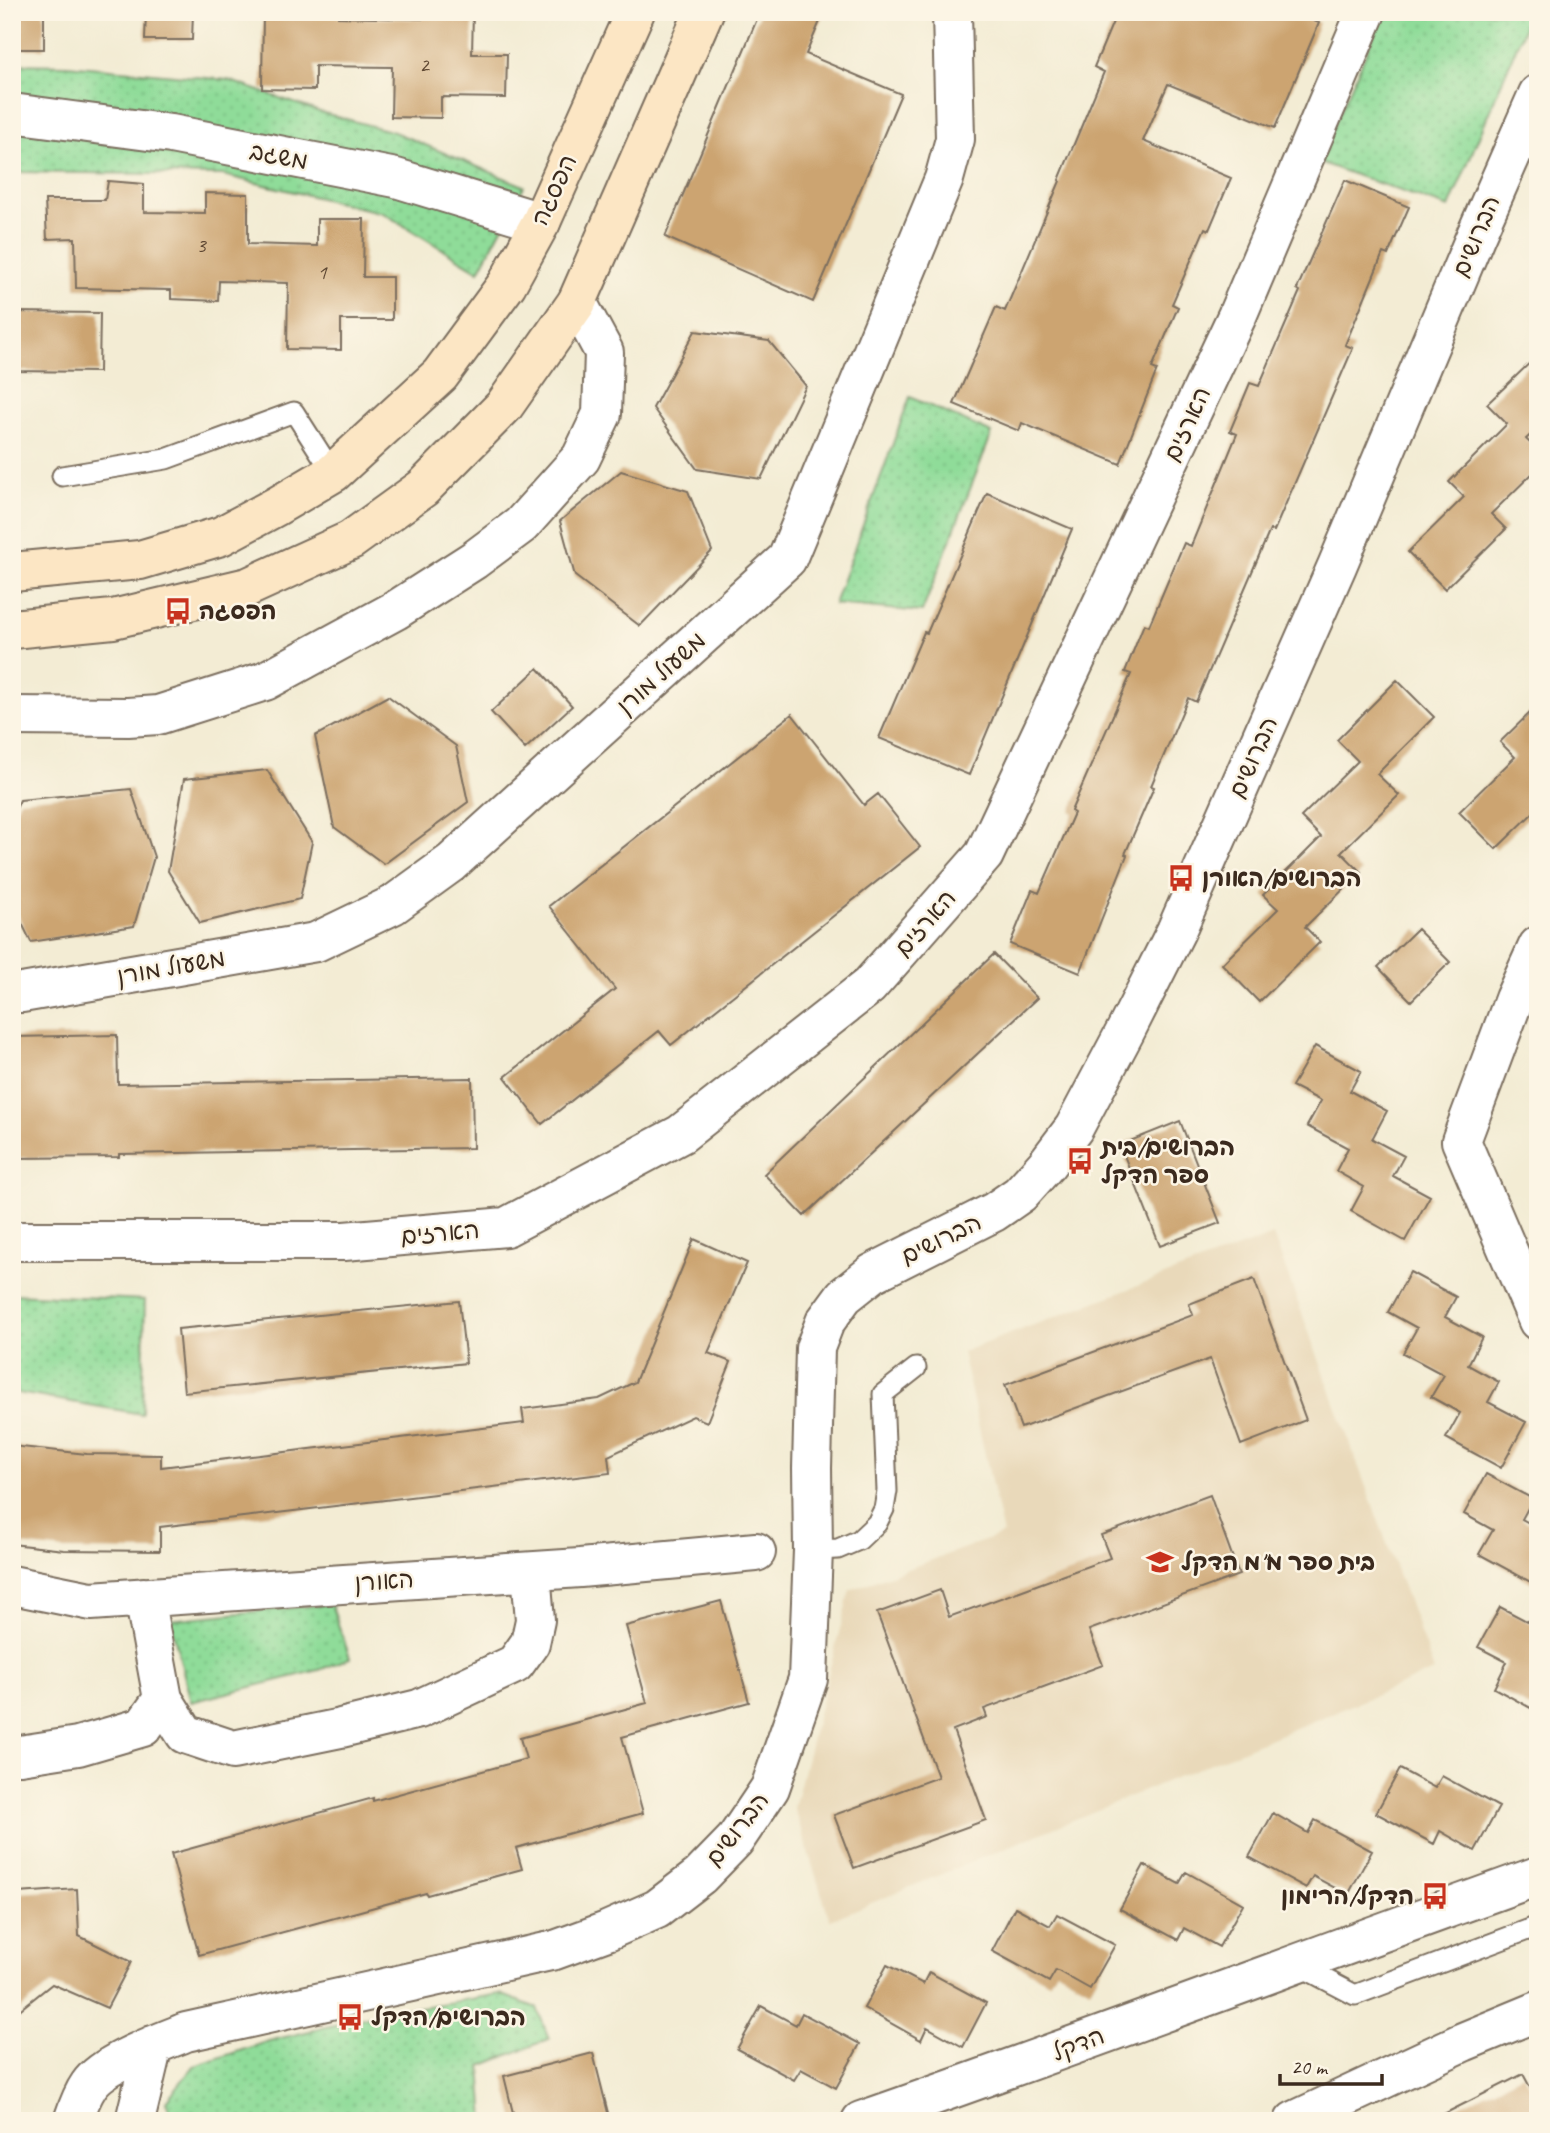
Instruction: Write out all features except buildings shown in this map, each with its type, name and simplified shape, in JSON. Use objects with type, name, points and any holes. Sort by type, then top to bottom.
[{"type":"street","name":"הפסגה","points":[[12,572],[140,560],[221,536],[333,473],[440,375],[508,284],[541,222],[635,12]]},
{"type":"street","points":[[12,629],[113,619],[248,587],[351,540],[423,488],[504,406],[577,302],[704,12]]},
{"type":"street","name":"משעול מורן","points":[[12,993],[316,942],[393,905],[451,863],[787,559],[944,179],[955,139],[952,12]]},
{"type":"street","name":"הארזים","points":[[12,1241],[344,1241],[506,1227],[681,1134],[869,986],[984,855],[1237,316],[1366,12]]},
{"type":"street","name":"הברושים","points":[[73,2121],[90,2083],[121,2060],[153,2046],[186,2032],[555,1950],[657,1909],[700,1876],[734,1840],[770,1787],[808,1679],[813,1550],[815,1348],[825,1322],[844,1296],[873,1273],[994,1212],[1020,1194],[1074,1128],[1176,931],[1337,566],[1538,94]]},
{"type":"street","name":"משגב","points":[[12,113],[171,134],[396,178],[541,222]]},
{"type":"street","points":[[12,716],[158,715],[265,681],[396,610],[474,560],[521,525],[581,458],[602,414],[604,352],[577,302]]},
{"type":"street","points":[[1538,946],[1514,999],[1461,1141],[1538,1321]]},
{"type":"street","name":"האורן","points":[[12,1585],[91,1601],[531,1572],[756,1552]]},
{"type":"street","points":[[145,1597],[163,1699],[185,1734],[233,1750],[419,1709],[516,1664],[530,1643],[536,1620],[531,1572]]},
{"type":"street","points":[[20,1755],[78,1746],[143,1727],[163,1699]]},
{"type":"street","name":"הדקל","points":[[861,2121],[1033,2061],[1294,1963],[1538,1876]]},
{"type":"street","points":[[1294,2121],[1463,2042],[1538,2011]]},
{"type":"street","points":[[135,2121],[153,2046]]},
{"type":"lane","points":[[62,476],[166,459],[294,412],[333,473]]},
{"type":"lane","points":[[813,1550],[838,1549],[859,1540],[877,1523],[884,1509],[887,1491],[883,1394],[916,1368]]},
{"type":"lane","points":[[1294,1963],[1355,1995],[1538,1926]]},
{"type":"shaded area","name":"בית ספר מ\"מ הדקל","points":[[1273,1235],[1434,1671],[830,1920],[794,1808],[850,1590],[1003,1534],[962,1352]]},
{"type":"green space","points":[[1384,12],[1531,12],[1449,208],[1318,162]]},
{"type":"green space","points":[[12,64],[67,65],[228,80],[320,112],[394,132],[524,186],[479,271],[383,213],[223,175],[12,172]]},
{"type":"green space","points":[[910,397],[992,433],[922,612],[834,604]]},
{"type":"green space","points":[[12,1294],[145,1300],[142,1414],[12,1392]]},
{"type":"green space","points":[[331,1604],[350,1658],[319,1670],[191,1702],[170,1620]]},
{"type":"green space","points":[[500,1994],[537,2008],[549,2039],[481,2066],[485,2121],[173,2121],[166,2101],[194,2066],[269,2041],[379,2014]]},
{"type":"place","name":"הפסגה","points":[[178,611]]},
{"type":"place","name":"הברושים/האורן","points":[[1181,878]]},
{"type":"place","name":"הברושים/בית ספר הדקל","points":[[1080,1161]]},
{"type":"place","name":"בית ספר מ\"מ הדקל","points":[[1160,1562]]},
{"type":"place","name":"הדקל/הרימון","points":[[1435,1896]]},
{"type":"place","name":"הברושים/הדקל","points":[[350,2017]]}]
